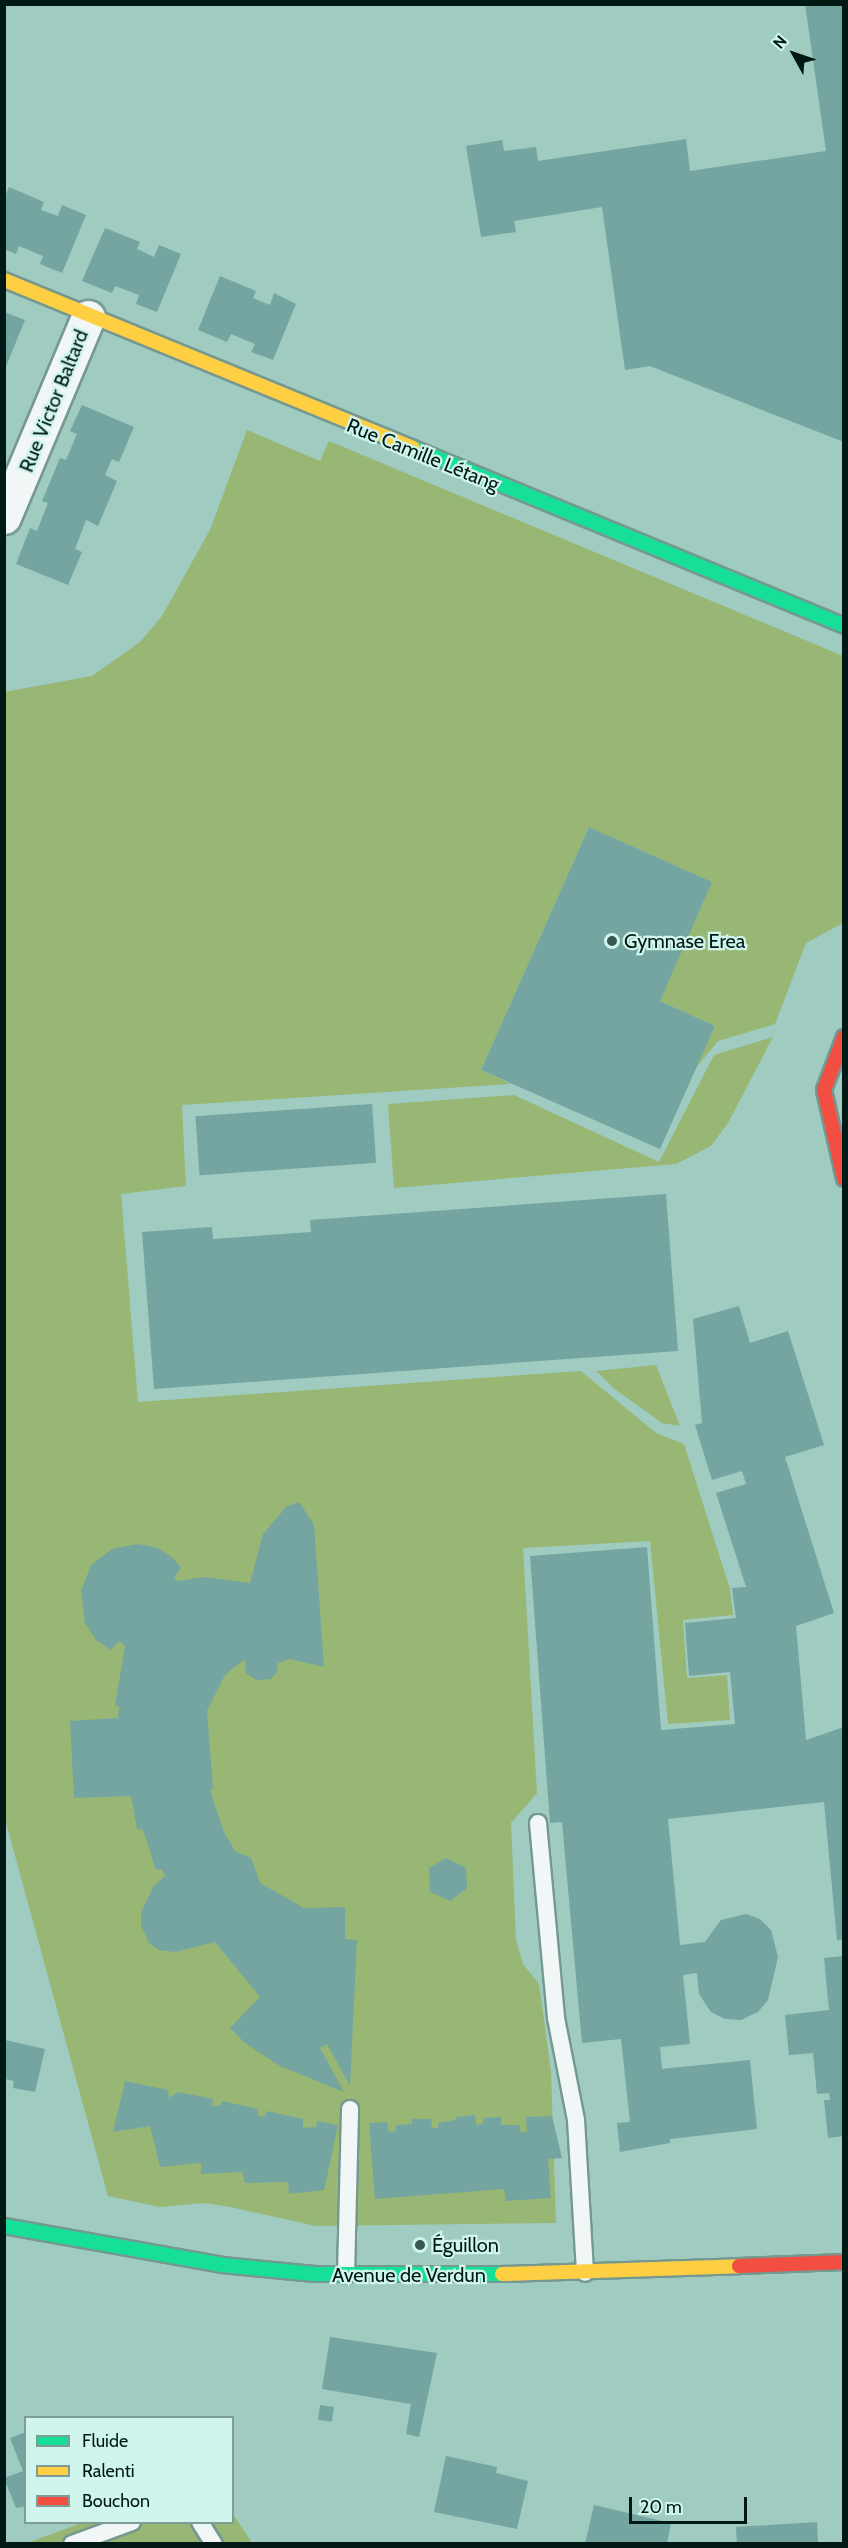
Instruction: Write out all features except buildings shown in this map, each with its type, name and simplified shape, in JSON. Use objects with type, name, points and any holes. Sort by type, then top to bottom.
[{"type":"street","name":"Rue Camille Létang","points":[[4,280],[843,626]]},
{"type":"street","name":"Rue Victor Baltard","points":[[4,517],[88,316]]},
{"type":"street","points":[[843,1037],[824,1090],[843,1179]]},
{"type":"street","name":"Avenue de Verdun","points":[[4,2226],[222,2265],[346,2275],[585,2273],[817,2261],[843,2262]]},
{"type":"street","name":"Avenue de Verdun","points":[[817,2261],[843,2256]]},
{"type":"lane","points":[[538,1823],[556,2018],[576,2120],[585,2273]]},
{"type":"lane","points":[[346,2275],[350,2109]]},
{"type":"lane","points":[[72,2544],[129,2524]]},
{"type":"lane","points":[[201,2524],[214,2544]]},
{"type":"green space","points":[[247,430],[320,461],[329,441],[843,656],[843,923],[806,943],[775,1024],[718,1041],[696,1068],[715,1026],[660,1001],[711,882],[589,827],[481,1070],[511,1084],[182,1105],[186,1186],[121,1194],[138,1402],[581,1371],[656,1433],[684,1444],[730,1589],[733,1615],[683,1620],[687,1678],[727,1675],[730,1720],[668,1724],[650,1541],[523,1548],[537,1793],[511,1823],[516,1940],[523,1964],[539,1984],[551,2071],[556,2223],[316,2226],[204,2203],[160,2207],[108,2196],[5,1819],[4,692],[92,676],[140,642],[162,616],[210,530]]},
{"type":"green space","points":[[773,1037],[728,1123],[711,1146],[676,1164],[394,1188],[388,1104],[514,1095],[659,1162],[714,1055]]},
{"type":"green space","points":[[656,1365],[680,1426],[662,1423],[616,1390],[596,1371]]},
{"type":"green space","points":[[234,2516],[252,2543],[24,2544],[79,2524],[234,2524]]},
{"type":"traffic: fast","points":[[413,448],[844,626]]},
{"type":"traffic: fast","points":[[4,2226],[222,2265],[315,2274],[502,2274]]},
{"type":"traffic: slow","points":[[4,280],[413,448]]},
{"type":"traffic: slow","points":[[502,2274],[739,2266]]},
{"type":"traffic: jam","points":[[844,1037],[824,1090],[844,1179]]},
{"type":"traffic: jam","points":[[739,2266],[844,2262]]},
{"type":"place","name":"Gymnase Erea","points":[[612,941]]},
{"type":"place","name":"Éguillon","points":[[420,2245]]}]
